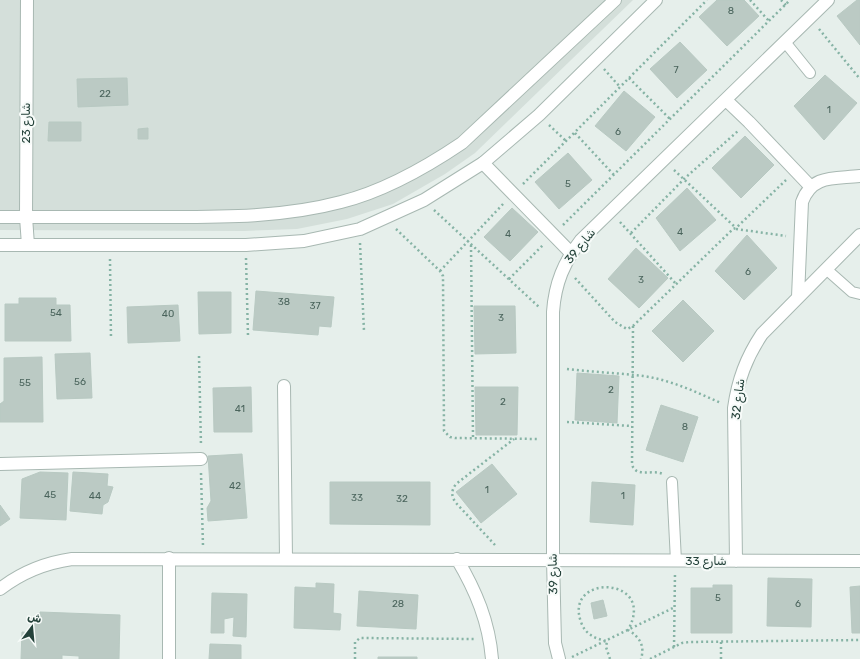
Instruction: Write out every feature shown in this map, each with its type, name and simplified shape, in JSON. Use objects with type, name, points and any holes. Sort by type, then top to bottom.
[{"type":"street","name":"شارع 23","points":[[27,0],[26,217],[28,245]]},
{"type":"street","points":[[0,217],[209,217],[298,212],[342,202],[374,192],[428,165],[462,143],[615,0]]},
{"type":"street","points":[[0,245],[246,245],[304,242],[360,229],[386,219],[424,200],[483,163],[539,115],[596,61],[656,0]]},
{"type":"street","name":"شارع 39","points":[[559,659],[555,643],[553,559],[553,320],[554,296],[563,266],[581,240],[828,0]]},
{"type":"street","points":[[726,100],[811,187]]},
{"type":"street","points":[[483,163],[571,253]]},
{"type":"street","points":[[798,297],[802,202],[811,187],[818,182],[826,179],[860,176]]},
{"type":"street","name":"شارع 32","points":[[736,561],[734,408],[740,375],[751,350],[762,334],[860,235]]},
{"type":"street","points":[[284,386],[286,558]]},
{"type":"street","points":[[0,464],[201,459]]},
{"type":"street","points":[[169,558],[169,659]]},
{"type":"street","name":"شارع 33","points":[[0,590],[16,577],[34,568],[52,562],[72,559],[553,559],[860,562]]},
{"type":"street","points":[[457,559],[475,591],[483,611],[490,639],[492,659]]},
{"type":"lane","points":[[785,42],[810,73]]},
{"type":"lane","points":[[826,269],[852,292],[860,294]]},
{"type":"lane","points":[[672,482],[676,561]]},
{"type":"path","points":[[440,271],[513,194],[707,0]]},
{"type":"path","points":[[750,0],[770,21]]},
{"type":"path","points":[[781,0],[786,5]]},
{"type":"path","points":[[509,279],[790,0]]},
{"type":"path","points":[[810,17],[860,78]]},
{"type":"path","points":[[596,61],[620,87]]},
{"type":"path","points":[[629,78],[670,119]]},
{"type":"path","points":[[539,115],[566,141]]},
{"type":"path","points":[[631,233],[685,178],[749,122]]},
{"type":"path","points":[[575,133],[614,175]]},
{"type":"path","points":[[663,161],[685,178],[735,229],[801,238]]},
{"type":"path","points":[[563,266],[620,327],[627,329],[634,326],[795,172]]},
{"type":"path","points":[[424,200],[553,320]]},
{"type":"path","points":[[610,213],[631,233],[677,285]]},
{"type":"path","points":[[386,219],[440,271],[443,282],[444,431],[450,437],[553,440]]},
{"type":"path","points":[[360,229],[364,331]]},
{"type":"path","points":[[471,244],[473,438]]},
{"type":"path","points":[[109,245],[111,339]]},
{"type":"path","points":[[246,245],[248,336]]},
{"type":"path","points":[[634,326],[632,465],[634,470],[638,472],[659,472],[672,482]]},
{"type":"path","points":[[553,368],[633,375],[660,380],[682,386],[734,408]]},
{"type":"path","points":[[553,422],[632,426]]},
{"type":"path","points":[[508,559],[452,497],[452,490],[456,484],[514,439]]},
{"type":"path","points":[[674,647],[676,561]]},
{"type":"path","points":[[607,641],[591,636],[586,631],[579,617],[581,602],[591,590],[598,587],[613,586],[626,594],[633,608],[634,616],[628,630]]},
{"type":"path","points":[[568,659],[675,607]]},
{"type":"path","points":[[628,630],[639,638],[642,644],[641,659]]},
{"type":"path","points":[[355,659],[355,642],[360,638],[490,639]]},
{"type":"path","points":[[650,659],[674,647],[690,642],[860,640]]},
{"type":"path","points":[[607,641],[606,647],[610,659]]},
{"type":"path","points":[[720,659],[721,642]]},
{"type":"shaded area","points":[[0,0],[633,0],[475,153],[445,174],[393,204],[347,219],[297,229],[244,231],[0,230]]},
{"type":"building","points":[[717,0],[744,0],[759,16],[727,46],[699,17]]},
{"type":"building","points":[[857,0],[860,0],[860,45],[837,16]]},
{"type":"building","points":[[680,42],[707,70],[677,98],[650,69]]},
{"type":"building","points":[[825,75],[857,103],[824,140],[794,106]]},
{"type":"building","points":[[127,78],[128,105],[78,107],[77,79]]},
{"type":"building","points":[[624,91],[655,117],[626,151],[595,126]]},
{"type":"building","points":[[49,122],[81,122],[81,141],[48,141]]},
{"type":"building","points":[[148,128],[148,139],[138,139],[138,129]]},
{"type":"building","points":[[745,136],[774,165],[741,198],[712,168]]},
{"type":"building","points":[[568,153],[592,180],[559,209],[535,182]]},
{"type":"building","points":[[687,188],[716,220],[680,251],[656,218]]},
{"type":"building","points":[[512,208],[538,232],[510,261],[484,237]]},
{"type":"building","points":[[747,235],[777,268],[744,300],[715,271]]},
{"type":"building","points":[[636,248],[668,278],[639,308],[608,279]]},
{"type":"building","points":[[256,291],[334,297],[331,327],[319,326],[318,335],[253,330]]},
{"type":"building","points":[[198,292],[231,292],[231,333],[199,334]]},
{"type":"building","points":[[19,298],[56,298],[56,305],[70,305],[71,341],[5,341],[5,304],[19,304]]},
{"type":"building","points":[[683,300],[714,331],[683,362],[652,331]]},
{"type":"building","points":[[178,305],[180,341],[128,343],[127,307]]},
{"type":"building","points":[[474,306],[515,306],[516,353],[475,354]]},
{"type":"building","points":[[90,353],[92,398],[57,399],[55,354]]},
{"type":"building","points":[[42,357],[43,422],[0,422],[0,404],[4,401],[4,358]]},
{"type":"building","points":[[577,373],[619,376],[617,423],[575,420]]},
{"type":"building","points":[[251,387],[252,432],[214,432],[213,388]]},
{"type":"building","points":[[475,387],[518,387],[517,435],[476,435]]},
{"type":"building","points":[[661,405],[698,417],[683,462],[646,450]]},
{"type":"building","points":[[242,454],[247,518],[208,521],[207,508],[211,501],[208,456]]},
{"type":"building","points":[[492,464],[517,494],[481,523],[456,492]]},
{"type":"building","points":[[40,472],[68,473],[66,520],[20,518],[22,479]]},
{"type":"building","points":[[73,472],[108,474],[107,486],[113,487],[108,502],[103,505],[102,514],[70,511]]},
{"type":"building","points":[[330,482],[430,482],[430,525],[330,524]]},
{"type":"building","points":[[592,482],[635,485],[633,525],[590,522]]},
{"type":"building","points":[[0,505],[10,519],[0,526]]},
{"type":"building","points":[[768,578],[812,579],[811,627],[767,626]]},
{"type":"building","points":[[316,583],[334,584],[333,613],[341,614],[340,630],[294,628],[295,587],[316,588]]},
{"type":"building","points":[[713,585],[732,585],[732,633],[691,633],[691,588],[713,588]]},
{"type":"building","points":[[860,586],[860,633],[852,633],[850,587]]},
{"type":"building","points":[[359,591],[418,595],[416,629],[357,626]]},
{"type":"building","points":[[212,593],[247,594],[246,637],[233,636],[234,617],[224,619],[224,633],[211,633]]},
{"type":"building","points":[[603,600],[607,616],[594,619],[591,603]]},
{"type":"building","points":[[40,612],[120,615],[119,659],[79,659],[79,656],[62,655],[62,659],[21,659],[22,632],[31,633],[31,618],[40,619]]},
{"type":"building","points":[[210,644],[241,645],[241,659],[209,659]]},
{"type":"building","points":[[378,657],[417,657],[417,659],[378,659]]}]
